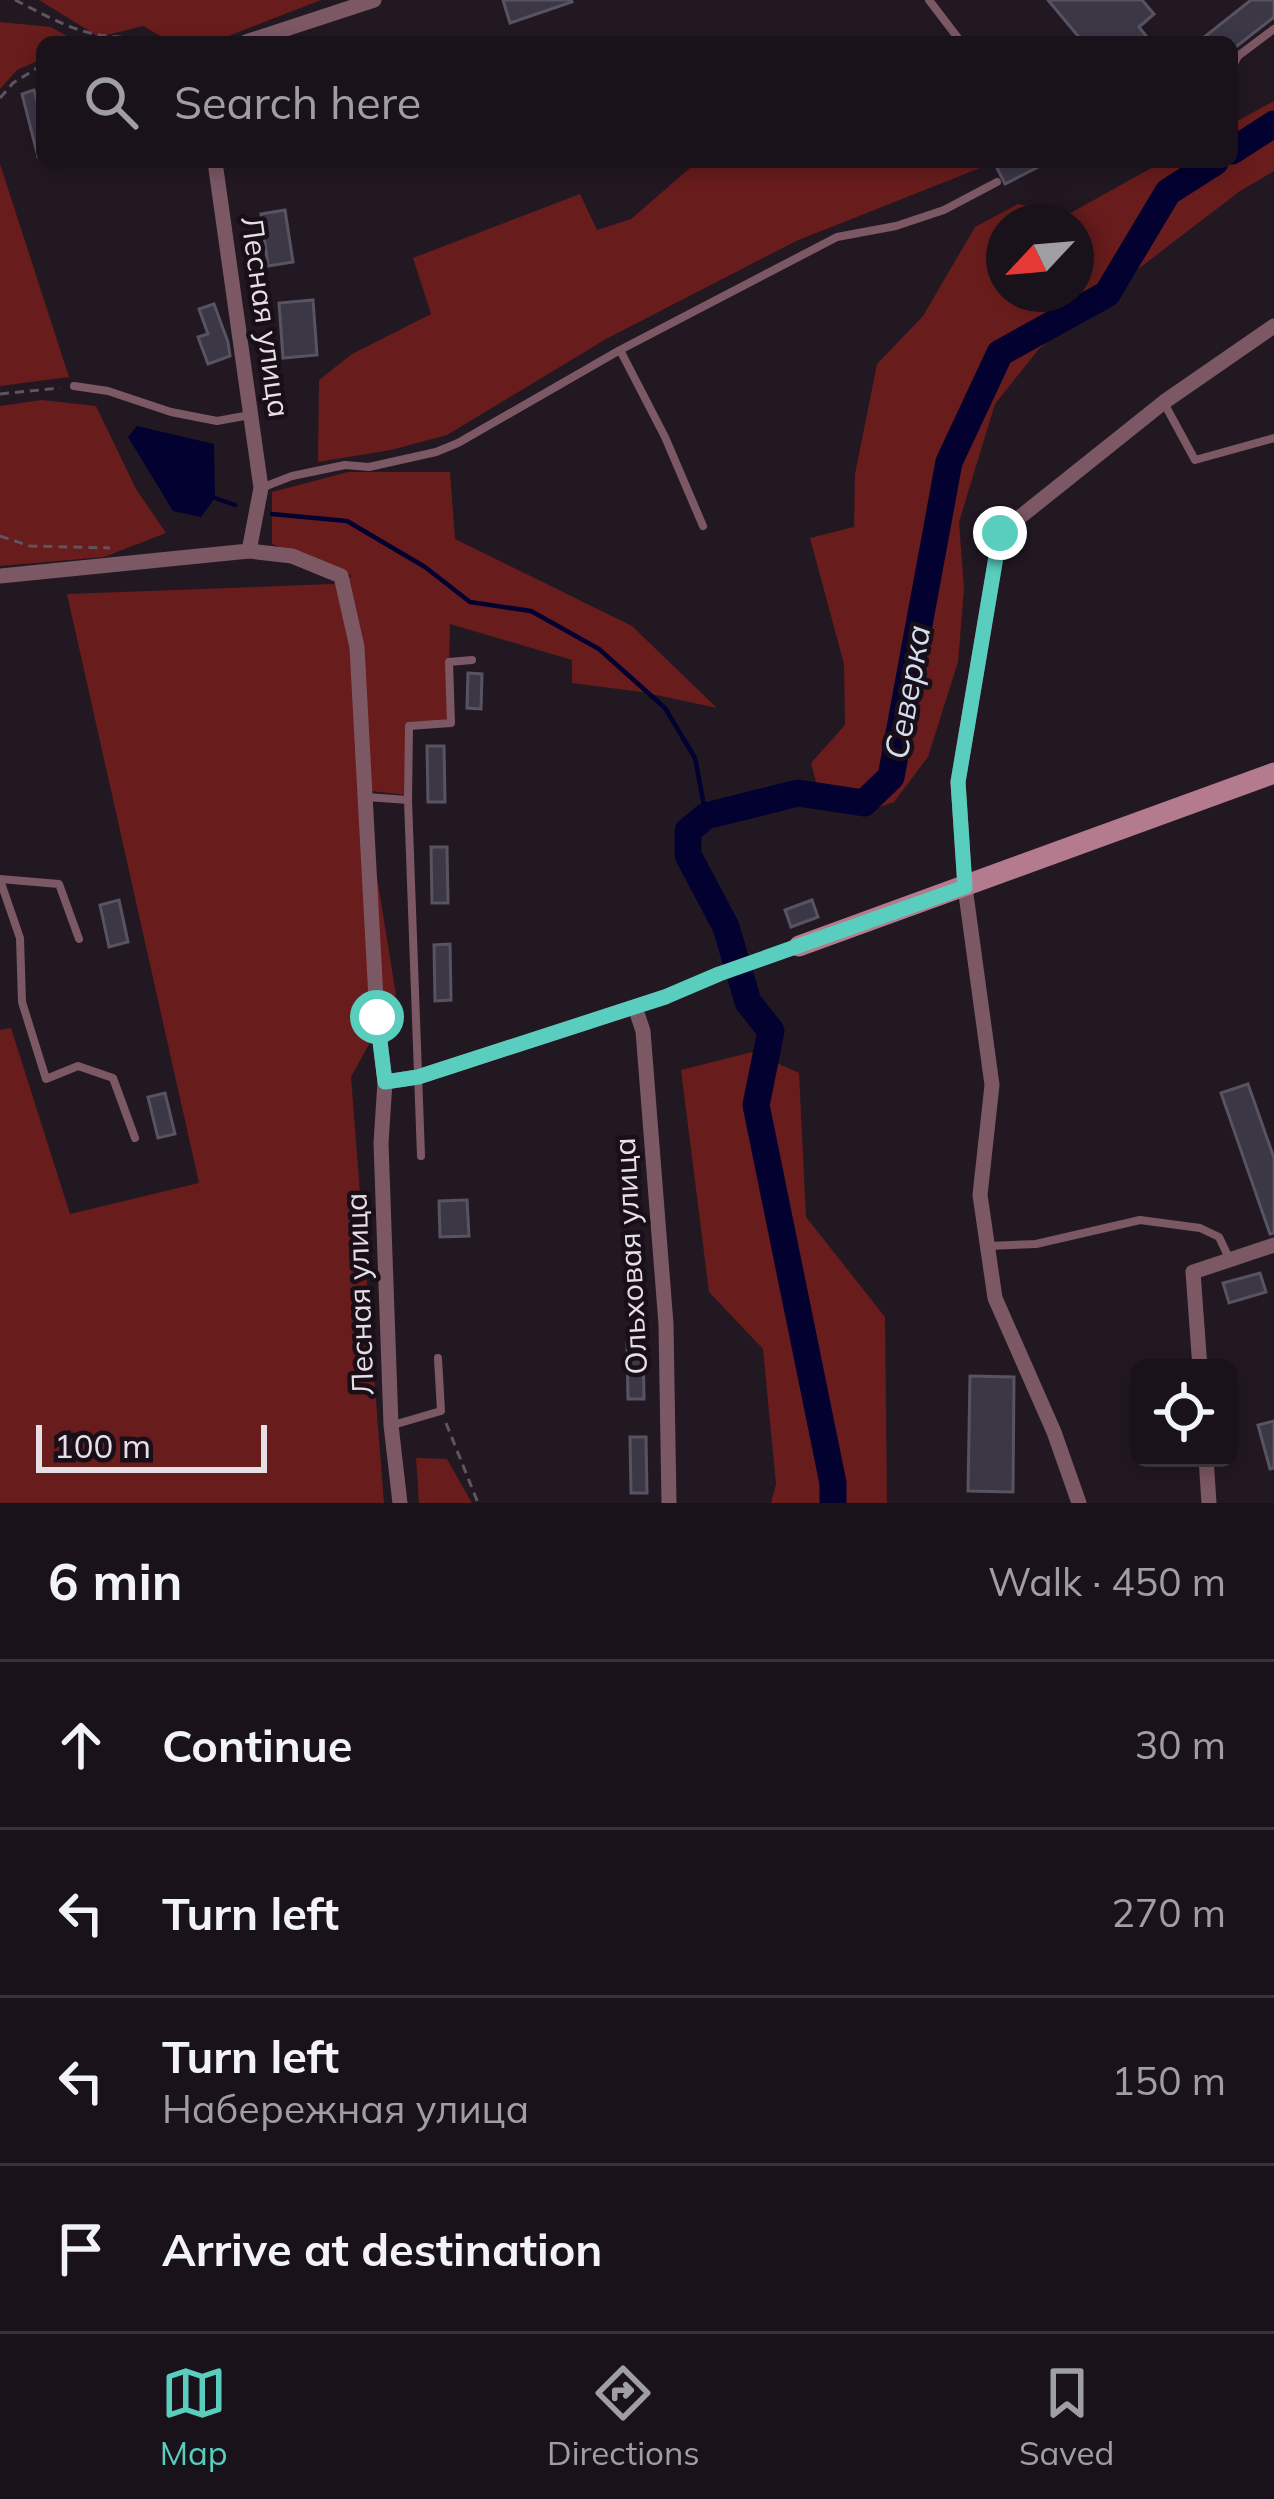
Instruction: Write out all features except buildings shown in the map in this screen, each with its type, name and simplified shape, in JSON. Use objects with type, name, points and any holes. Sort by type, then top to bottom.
[{"type":"street","points":[[265,36],[374,0]]},
{"type":"street","name":"Лесная улица","points":[[216,168],[260,488],[249,551],[292,556],[340,576],[357,647],[377,1017],[385,1082],[381,1143],[391,1426],[400,1503]]},
{"type":"street","points":[[1079,1503],[1054,1432],[995,1298],[980,1196],[992,1085],[965,887],[958,782],[1000,533],[1164,402],[1274,326]]},
{"type":"street","points":[[0,576],[249,551]]},
{"type":"street","points":[[800,946],[1274,773]]},
{"type":"street","points":[[385,1082],[418,1077],[665,997]]},
{"type":"street","name":"Ольховая улица","points":[[635,1007],[643,1031],[666,1324],[669,1503]]},
{"type":"street","points":[[1199,1359],[1193,1272],[1274,1245]]},
{"type":"street","points":[[1207,1467],[1209,1503]]},
{"type":"lane","points":[[929,0],[956,36]]},
{"type":"lane","points":[[1238,56],[1274,29]]},
{"type":"lane","points":[[260,488],[292,476],[345,466],[369,467],[458,443],[620,350],[837,237],[896,226],[944,210],[997,182]]},
{"type":"lane","points":[[620,350],[703,526]]},
{"type":"lane","points":[[74,386],[217,421],[252,415]]},
{"type":"lane","points":[[1164,402],[1195,460],[1274,438]]},
{"type":"lane","points":[[421,1156],[409,726],[451,723],[449,662],[472,660]]},
{"type":"lane","points":[[365,797],[408,800]]},
{"type":"lane","points":[[79,939],[58,884],[0,880],[20,938],[22,1002],[46,1079],[78,1066],[113,1078],[135,1138]]},
{"type":"lane","points":[[988,1246],[1036,1244],[1140,1220],[1200,1228],[1219,1237],[1229,1259]]},
{"type":"lane","points":[[391,1426],[441,1411],[438,1358]]},
{"type":"path","points":[[15,0],[77,29],[133,36]]},
{"type":"path","points":[[0,98],[36,69]]},
{"type":"path","points":[[0,394],[74,386]]},
{"type":"path","points":[[665,997],[800,946]]},
{"type":"path","points":[[441,1411],[478,1503]]},
{"type":"shaded area","points":[[39,0],[321,0],[228,36],[160,36],[143,26],[97,36]]},
{"type":"shaded area","points":[[0,22],[51,27],[67,36],[36,36],[36,62],[17,70],[0,89]]},
{"type":"shaded area","points":[[1274,101],[1274,171],[1240,191],[1094,303],[1094,204],[1087,204],[1151,168],[1238,168],[1238,121]]},
{"type":"shaded area","points":[[0,164],[69,377],[0,386]]},
{"type":"shaded area","points":[[690,168],[980,168],[796,241],[606,339],[447,435],[318,462],[319,380],[352,354],[431,314],[413,258],[580,194],[597,230],[631,219]]},
{"type":"shaded area","points":[[986,221],[986,312],[1082,312],[1038,350],[995,404],[959,522],[964,589],[958,662],[928,757],[894,802],[858,814],[823,809],[811,763],[845,725],[844,664],[810,538],[854,527],[855,474],[877,364],[923,316],[975,227]]},
{"type":"shaded area","points":[[42,400],[96,406],[136,489],[166,533],[104,557],[0,566],[0,406]]},
{"type":"shaded area","points":[[137,426],[214,444],[215,498],[201,517],[173,511],[128,437]]},
{"type":"shaded area","points":[[348,472],[450,472],[455,539],[632,626],[717,708],[572,683],[572,660],[450,624],[448,720],[405,723],[405,795],[363,790],[396,995],[351,1077],[384,1503],[0,1503],[0,1030],[11,1028],[70,1214],[199,1183],[67,594],[333,584],[352,576],[272,544],[272,492]]},
{"type":"shaded area","points":[[752,1052],[799,1073],[806,1217],[885,1317],[887,1503],[771,1503],[776,1484],[763,1349],[709,1292],[681,1070]]},
{"type":"shaded area","points":[[416,1458],[447,1459],[472,1503],[419,1503]]},
{"type":"waterway","name":"Северка","points":[[1238,147],[1274,124]]},
{"type":"waterway","name":"Северка","points":[[833,1503],[833,1483],[756,1105],[771,1031],[748,1002],[726,927],[688,855],[688,831],[706,816],[798,793],[864,803],[891,777],[949,462],[1000,353],[1107,294],[1168,192],[1206,168]]},
{"type":"waterway","points":[[215,498],[235,505]]},
{"type":"waterway","points":[[272,514],[347,521],[425,567],[470,602],[531,611],[599,649],[665,708],[695,758],[706,816]]},
{"type":"route","points":[[377,1017],[385,1082],[418,1077],[665,997],[965,887],[958,782],[1000,533]]}]
